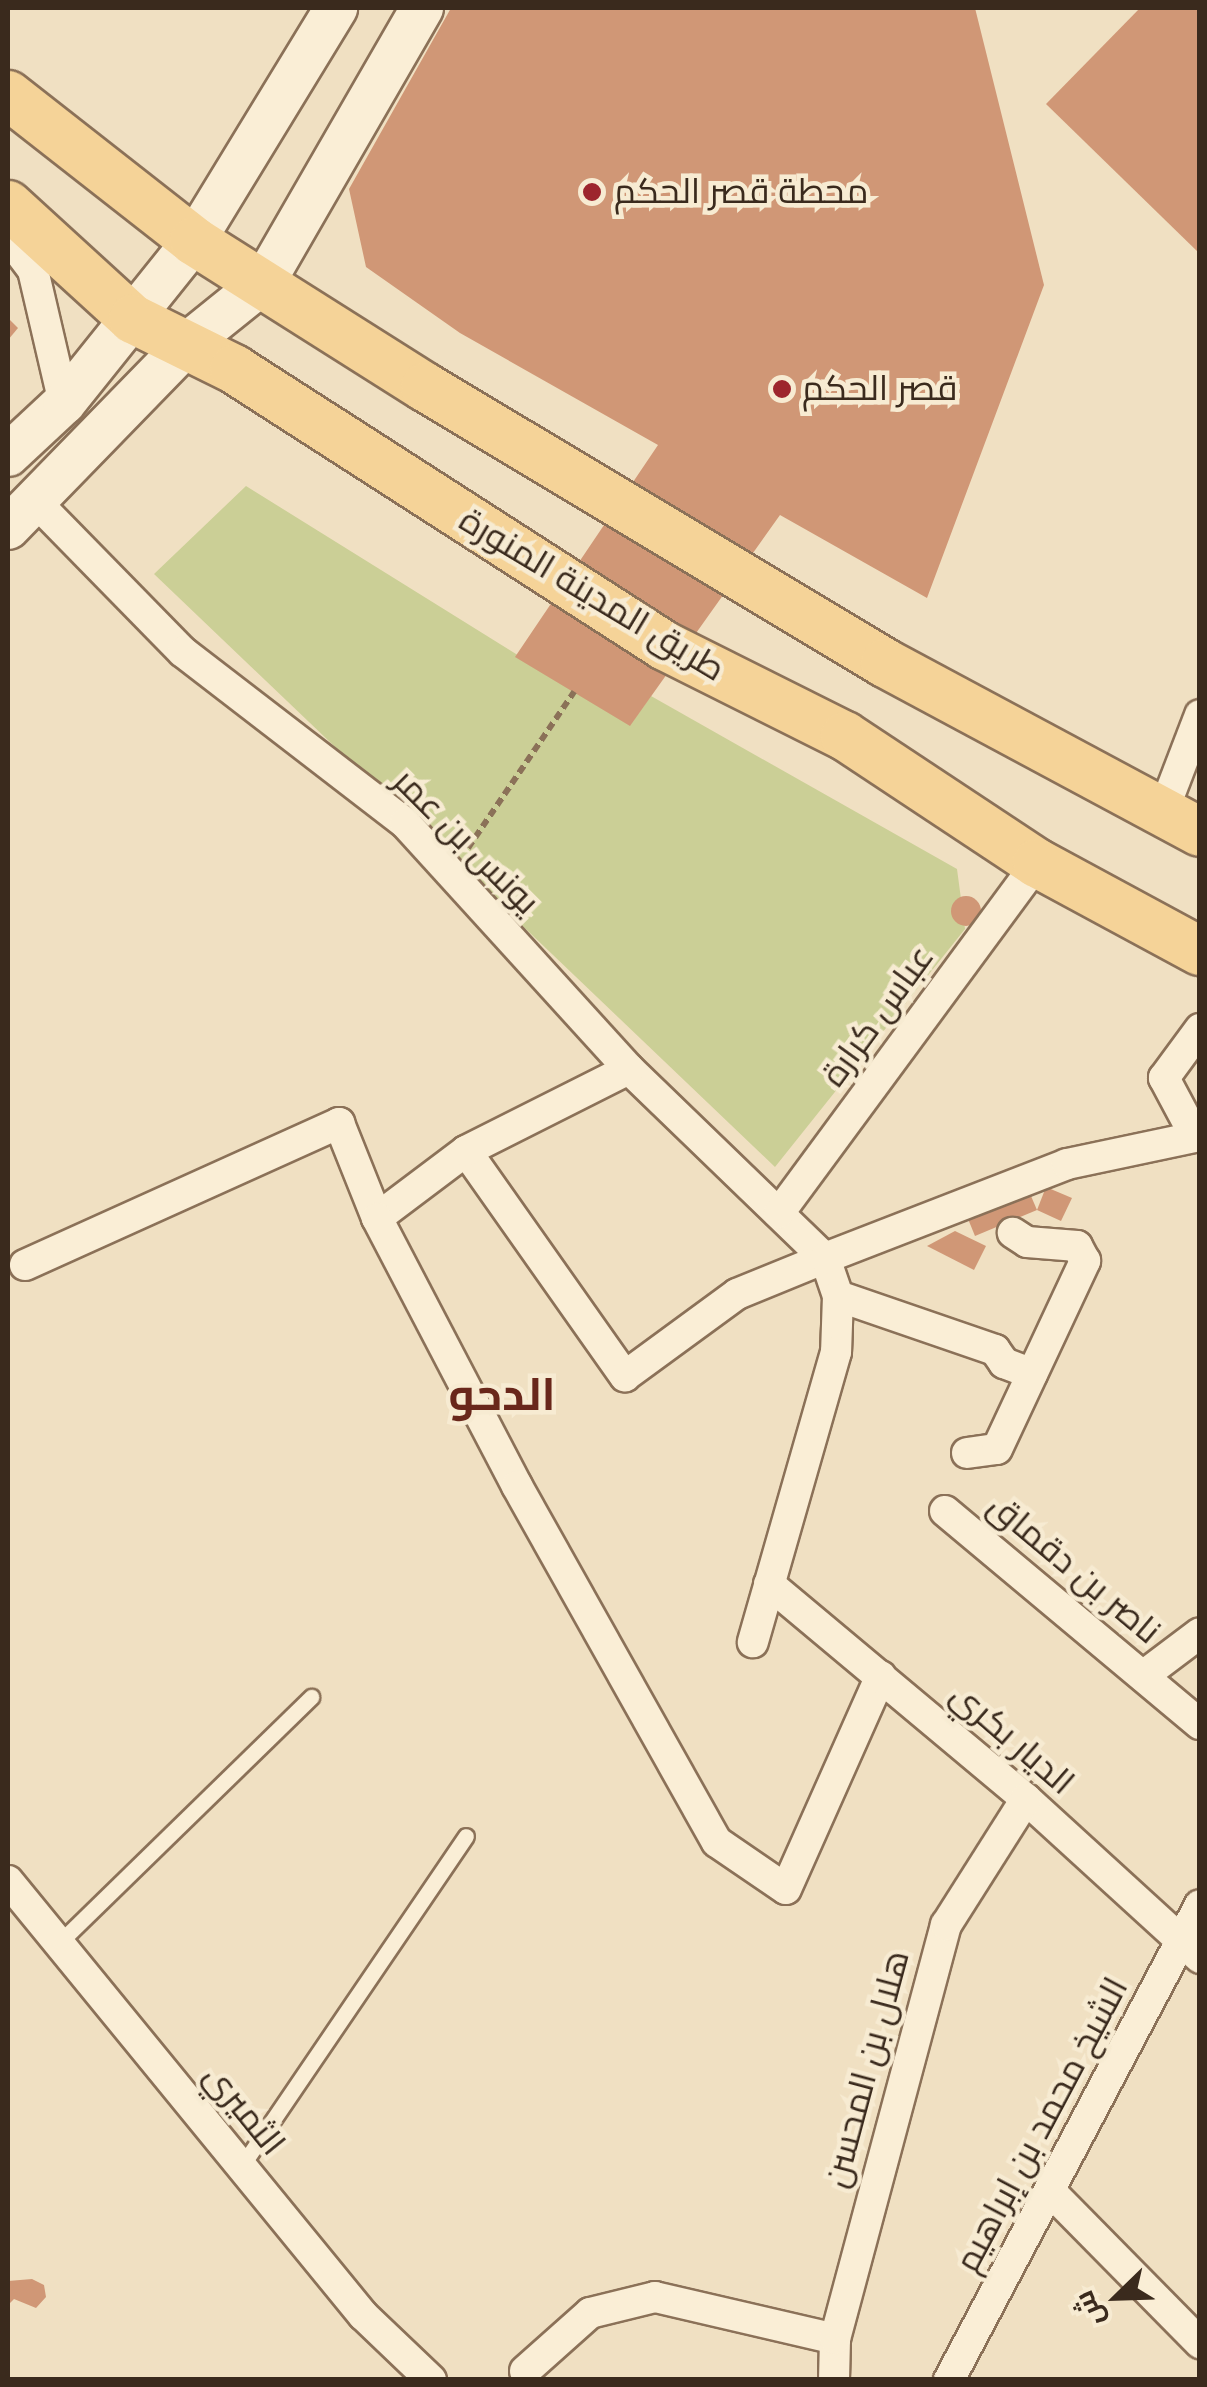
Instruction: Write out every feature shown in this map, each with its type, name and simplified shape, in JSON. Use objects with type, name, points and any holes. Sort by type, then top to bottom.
[{"type":"main road","points":[[8,95],[194,241],[425,387],[886,663],[1181,823]]},
{"type":"main road","name":"طريق المدينة المنورة","points":[[8,205],[133,319],[188,343],[665,646],[901,769],[1037,863],[1200,951]]},
{"type":"street","points":[[8,456],[64,403],[194,241],[336,8]]},
{"type":"street","points":[[22,514],[188,343],[264,282],[422,8]]},
{"type":"street","points":[[8,237],[33,270],[64,403]]},
{"type":"street","name":"يونس بن عمر","points":[[22,514],[183,652],[405,823],[629,1069],[825,1258]]},
{"type":"street","points":[[1181,823],[1200,715]]},
{"type":"street","name":"عباس كرارة","points":[[779,1213],[1037,863]]},
{"type":"street","points":[[466,1152],[624,1376],[737,1294],[1067,1164],[1197,1136],[1164,1078],[1200,1029]]},
{"type":"street","points":[[377,1218],[466,1152],[629,1069]]},
{"type":"street","points":[[25,1266],[340,1122],[377,1218],[517,1486],[717,1842],[786,1889],[881,1676]]},
{"type":"street","points":[[967,1453],[997,1449],[1084,1252],[1013,1233]]},
{"type":"street","points":[[752,1642],[836,1352],[838,1296],[825,1258]]},
{"type":"street","points":[[838,1296],[995,1350],[1004,1362],[1032,1374]]},
{"type":"street","name":"ناصر بن دقماق","points":[[945,1511],[1200,1724]]},
{"type":"street","name":"الديار بكري","points":[[769,1584],[1026,1799],[1190,1950]]},
{"type":"street","points":[[1143,1676],[1200,1633]]},
{"type":"street","name":"هلال بن المحسن","points":[[834,2380],[835,2338],[946,1925],[1026,1799]]},
{"type":"street","name":"الثميري","points":[[8,1880],[363,2315],[430,2380]]},
{"type":"street","name":"الشيخ محمد بن إبراهيم","points":[[949,2380],[1050,2191],[1190,1950],[1200,1904]]},
{"type":"street","points":[[1050,2191],[1200,2343]]},
{"type":"street","points":[[524,2371],[590,2313],[655,2297],[835,2338]]},
{"type":"lane","points":[[58,1944],[163,1849],[311,1696]]},
{"type":"lane","points":[[241,2166],[466,1836]]},
{"type":"path","points":[[451,874],[574,692]]},
{"type":"green space","points":[[246,486],[630,725],[651,696],[957,869],[965,929],[775,1167],[154,574]]},
{"type":"building","name":"قصر الحكم","points":[[451,8],[975,8],[1044,285],[927,598],[780,515],[630,726],[515,657],[658,445],[460,333],[366,267],[349,189]]},
{"type":"building","points":[[1140,8],[1200,8],[1200,254],[1046,104]]},
{"type":"building","points":[[8,318],[18,328],[8,340]]},
{"type":"building","points":[[966,896],[977,900],[981,911],[977,922],[966,926],[955,922],[951,911],[955,900]]},
{"type":"building","points":[[1046,1187],[1072,1198],[1061,1221],[1037,1210]]},
{"type":"building","points":[[1028,1189],[1037,1210],[975,1236],[966,1214]]},
{"type":"building","points":[[955,1231],[986,1246],[974,1270],[927,1246]]},
{"type":"building","points":[[32,2279],[44,2285],[46,2297],[36,2308],[14,2299],[8,2305],[8,2281]]},
{"type":"place","name":"محطة قصر الحكم","points":[[592,192]]},
{"type":"place","name":"قصر الحكم","points":[[782,389]]},
{"type":"district","name":"الدحو","points":[[502,1395]]}]
